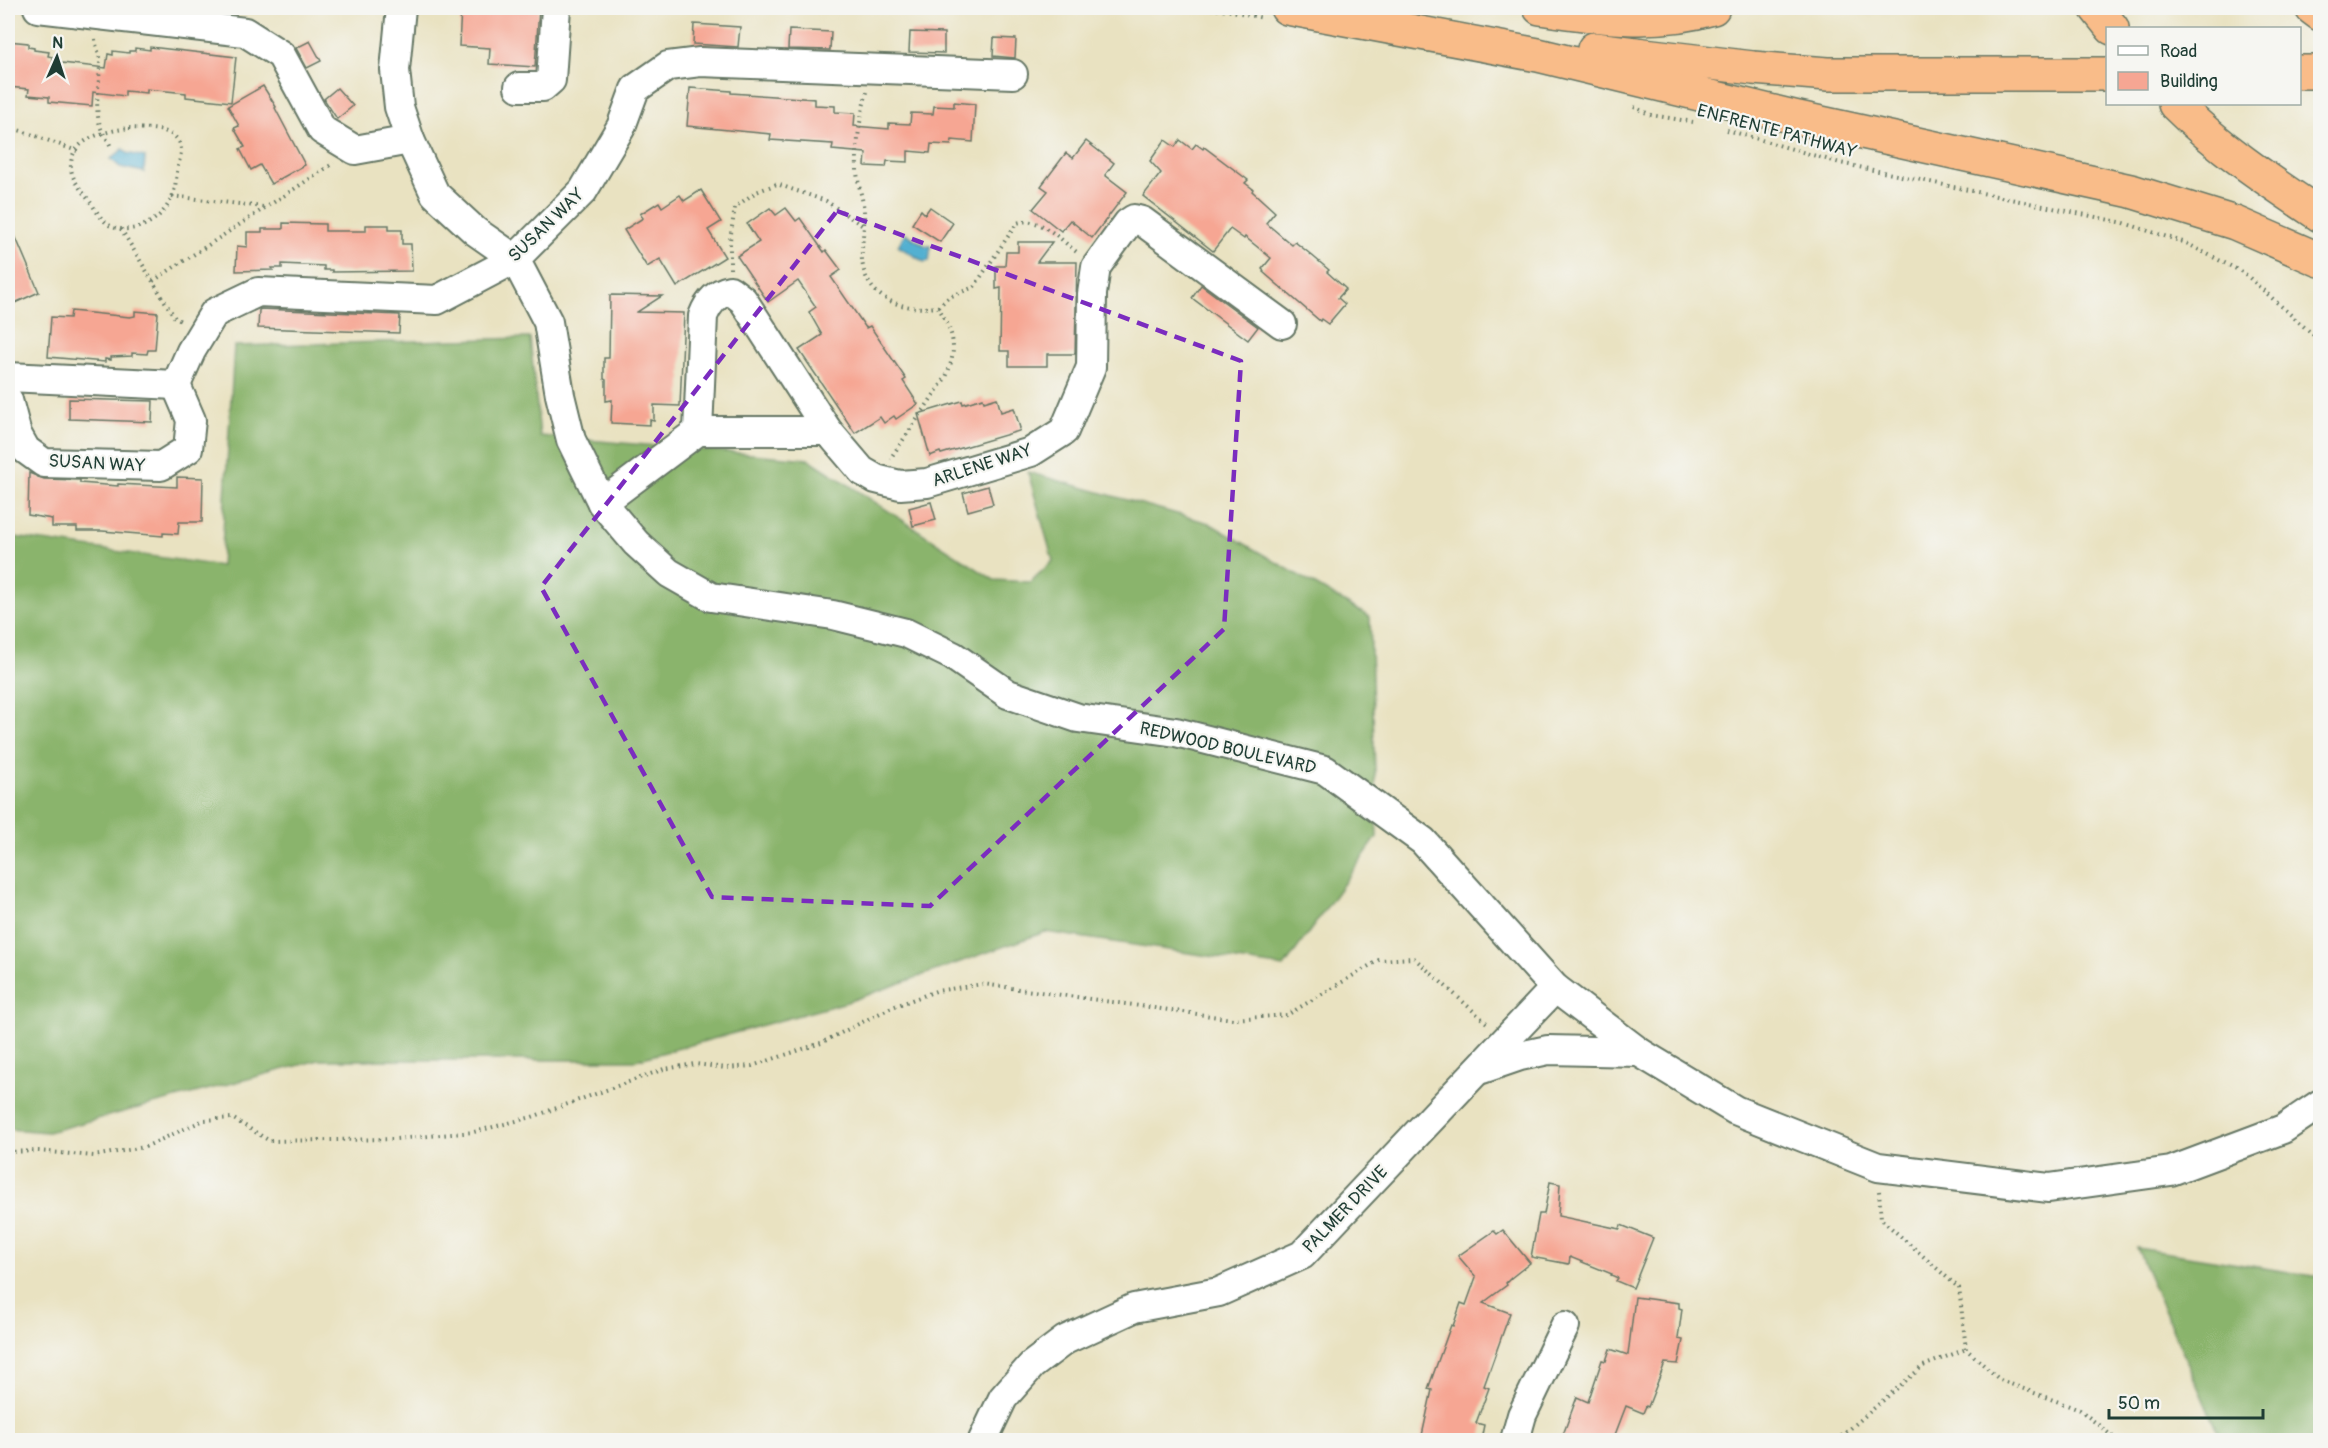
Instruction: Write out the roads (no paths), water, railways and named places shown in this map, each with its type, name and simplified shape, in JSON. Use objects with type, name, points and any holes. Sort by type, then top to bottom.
[{"type":"highway","points":[[1540,8],[1597,16],[1642,18],[1686,14],[1713,8]]},
{"type":"highway","points":[[2096,8],[2111,27]]},
{"type":"highway","points":[[2312,8],[2320,14]]},
{"type":"highway","points":[[1276,13],[1360,20],[1790,72],[1861,75],[2094,74]]},
{"type":"highway","points":[[1360,20],[1538,55],[1805,119],[2131,191],[2235,223],[2320,260]]},
{"type":"highway","points":[[2301,72],[2320,72]]},
{"type":"highway","points":[[2176,105],[2233,156],[2320,215]]},
{"type":"street","points":[[38,8],[245,32],[281,56],[322,130],[355,150],[410,140]]},
{"type":"street","name":"REDWOOD BOULEVARD","points":[[401,8],[395,70],[399,107],[410,140],[435,194],[475,231],[515,259],[548,322],[560,395],[571,440],[602,502],[636,543],[669,573],[711,597],[832,615],[906,633],[953,656],[1008,694],[1078,718],[1176,732],[1325,770],[1423,841],[1555,988],[1639,1052],[1735,1110],[1878,1167],[2049,1188],[2160,1173],[2283,1129],[2320,1104]]},
{"type":"street","points":[[519,87],[543,87],[551,80],[556,8]]},
{"type":"street","name":"SUSAN WAY","points":[[8,400],[17,434],[26,450],[44,463],[160,466],[188,449],[191,420],[176,384],[191,351],[214,313],[258,292],[437,300],[515,259],[583,191],[621,127],[635,89],[668,66],[700,62],[1013,74]]},
{"type":"street","name":"ARLENE WAY","points":[[698,431],[703,316],[708,304],[717,295],[730,290],[743,300],[828,431],[862,471],[876,479],[900,485],[927,483],[1031,452],[1064,431],[1091,367],[1092,294],[1096,267],[1128,223],[1134,219],[1142,221],[1282,324]]},
{"type":"street","points":[[8,377],[176,384]]},
{"type":"street","points":[[602,502],[698,431],[828,431]]},
{"type":"street","name":"PALMER DRIVE","points":[[983,1440],[1003,1398],[1032,1365],[1065,1340],[1134,1308],[1219,1292],[1302,1255],[1555,988]]},
{"type":"street","points":[[1477,1070],[1520,1056],[1548,1050],[1639,1052]]},
{"type":"street","points":[[1515,1440],[1522,1414],[1565,1326]]},
{"type":"water","points":[[123,149],[127,153],[145,157],[144,172],[120,167],[111,159]]},
{"type":"water","points":[[905,233],[926,246],[931,246],[929,261],[924,262],[898,246]]}]
